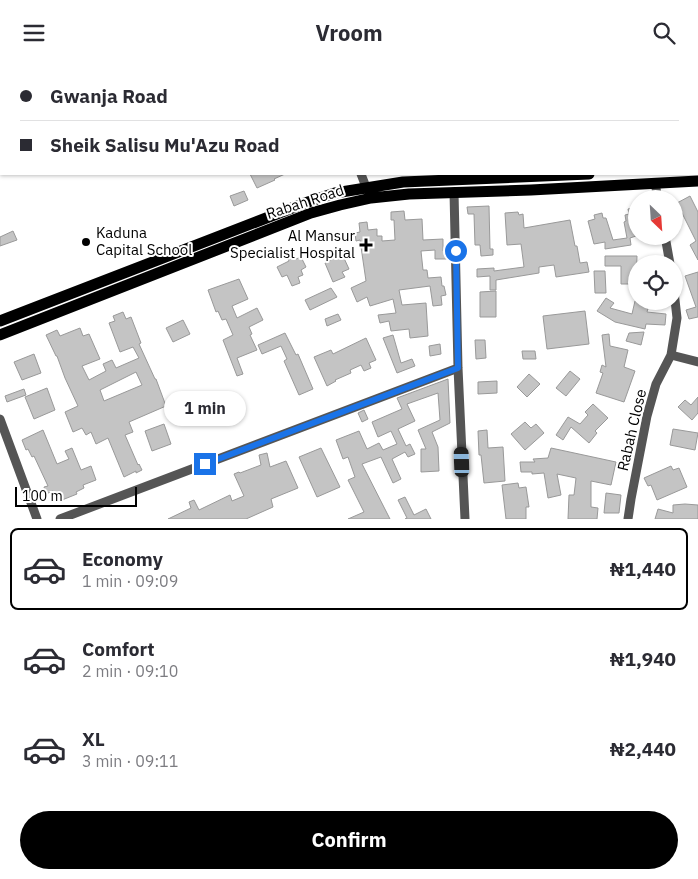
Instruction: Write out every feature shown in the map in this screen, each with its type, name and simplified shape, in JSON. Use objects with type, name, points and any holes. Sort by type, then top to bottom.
[{"type":"main road","name":"Rabah Road","points":[[0,321],[335,193],[403,181],[562,175]]},
{"type":"main road","name":"Rabah Road","points":[[0,335],[311,213],[371,198],[409,193],[698,181]]},
{"type":"street","points":[[361,175],[366,187]]},
{"type":"street","points":[[655,183],[656,190]]},
{"type":"street","points":[[454,192],[458,368],[465,519]]},
{"type":"street","name":"Rabah Close","points":[[628,519],[630,499],[647,416],[656,384],[671,355],[675,310]]},
{"type":"street","points":[[671,355],[698,362]]},
{"type":"street","points":[[60,519],[458,368]]},
{"type":"street","points":[[0,419],[37,519]]},
{"type":"building","points":[[250,175],[283,175],[275,180],[257,188]]},
{"type":"building","points":[[244,191],[248,200],[234,206],[230,196]]},
{"type":"building","points":[[690,196],[698,212],[698,260],[690,245],[696,241],[683,215],[683,200]]},
{"type":"building","points":[[489,206],[490,249],[493,249],[493,255],[481,256],[480,245],[475,245],[474,214],[468,214],[467,207]]},
{"type":"building","points":[[404,211],[405,220],[422,219],[423,240],[443,239],[443,251],[446,251],[447,259],[435,259],[435,250],[421,251],[423,270],[427,270],[428,278],[441,277],[446,295],[441,296],[442,305],[433,306],[430,286],[399,290],[402,305],[426,303],[428,336],[410,338],[409,329],[391,331],[389,321],[380,323],[378,315],[396,313],[393,299],[370,306],[367,297],[357,302],[351,288],[366,281],[360,240],[356,241],[355,233],[360,232],[359,223],[367,222],[368,230],[377,229],[377,236],[382,236],[382,241],[395,240],[394,220],[391,220],[391,212]]},
{"type":"building","points":[[518,212],[519,215],[523,214],[524,228],[570,220],[580,263],[587,262],[589,272],[556,277],[554,265],[539,267],[539,273],[496,280],[496,290],[490,290],[490,276],[477,277],[477,269],[494,268],[494,271],[524,267],[521,244],[507,245],[505,213]]},
{"type":"building","points":[[602,213],[603,218],[606,218],[613,240],[627,238],[624,222],[626,221],[625,215],[628,214],[628,245],[631,245],[605,249],[605,242],[594,244],[588,221],[595,219],[594,215]]},
{"type":"building","points":[[13,231],[17,240],[0,246],[0,237]]},
{"type":"building","points":[[336,253],[338,258],[343,256],[349,269],[342,272],[345,277],[333,282],[325,263],[330,261],[328,256]]},
{"type":"building","points":[[294,254],[296,259],[301,257],[306,267],[301,270],[303,275],[298,277],[300,283],[292,286],[287,275],[282,277],[277,267],[289,261],[287,257]]},
{"type":"building","points":[[605,256],[628,256],[628,284],[621,284],[621,266],[605,266]]},
{"type":"building","points":[[594,271],[605,271],[606,293],[595,293]]},
{"type":"building","points":[[698,272],[698,317],[689,319],[686,310],[696,307],[685,276]]},
{"type":"building","points":[[239,279],[248,299],[232,306],[237,318],[257,308],[263,320],[249,327],[252,334],[250,335],[257,350],[237,358],[243,374],[237,376],[223,340],[233,335],[226,319],[222,320],[218,311],[216,312],[208,290]]},
{"type":"building","points":[[331,288],[337,297],[310,310],[305,300]]},
{"type":"building","points":[[496,291],[496,317],[480,317],[480,292]]},
{"type":"building","points":[[606,298],[614,303],[610,308],[632,314],[633,310],[648,310],[647,312],[666,314],[665,325],[646,324],[645,329],[615,322],[597,311]]},
{"type":"building","points":[[585,311],[589,344],[547,349],[543,316]]},
{"type":"building","points":[[123,312],[126,319],[131,317],[141,343],[139,344],[156,379],[166,406],[129,422],[133,432],[125,435],[142,470],[124,477],[108,438],[96,444],[91,432],[86,435],[82,428],[73,432],[65,412],[78,406],[46,335],[57,330],[60,336],[80,328],[83,336],[89,334],[100,359],[82,366],[89,380],[106,371],[103,364],[112,360],[116,368],[139,358],[133,347],[120,352],[109,323],[115,321],[113,316]],"holes":[[[136,372],[142,385],[104,401],[100,390]]]},
{"type":"building","points":[[338,314],[341,320],[327,326],[325,319]]},
{"type":"building","points":[[183,320],[190,334],[173,342],[166,328]]},
{"type":"building","points":[[644,332],[641,345],[626,341],[629,333]]},
{"type":"building","points":[[285,333],[296,355],[298,354],[313,389],[299,395],[284,361],[287,359],[281,346],[262,354],[258,345]]},
{"type":"building","points":[[609,334],[610,346],[628,350],[624,367],[635,371],[624,402],[596,393],[603,373],[600,372],[602,365],[606,367],[602,335]]},
{"type":"building","points":[[393,335],[401,363],[412,359],[415,366],[397,373],[383,338]]},
{"type":"building","points":[[366,338],[376,360],[369,363],[371,368],[364,371],[361,365],[350,370],[351,373],[327,386],[314,357],[331,350],[333,354]]},
{"type":"building","points":[[475,340],[485,340],[486,358],[476,359]]},
{"type":"building","points":[[440,344],[441,354],[430,356],[429,346]]},
{"type":"building","points":[[522,351],[535,351],[536,359],[523,359]]},
{"type":"building","points":[[34,354],[41,373],[22,380],[14,362]]},
{"type":"building","points":[[570,371],[580,379],[566,396],[556,388]]},
{"type":"building","points":[[529,374],[540,384],[527,397],[517,387]]},
{"type":"building","points":[[448,379],[450,423],[432,432],[438,447],[439,471],[421,472],[421,449],[426,449],[418,430],[440,420],[438,393],[407,404],[415,421],[398,429],[406,446],[410,444],[415,454],[408,457],[405,452],[392,459],[401,479],[393,483],[381,457],[362,464],[390,519],[348,519],[364,512],[348,480],[355,477],[348,457],[343,459],[336,440],[359,431],[367,449],[379,443],[383,450],[397,444],[391,431],[378,437],[372,422],[402,409],[397,398]]},
{"type":"building","points":[[497,381],[497,393],[478,394],[478,382]]},
{"type":"building","points":[[47,388],[55,410],[34,419],[25,397]]},
{"type":"building","points":[[24,389],[26,395],[7,402],[5,396]]},
{"type":"building","points":[[698,397],[698,413],[692,420],[678,407],[685,400],[691,405]]},
{"type":"building","points":[[593,404],[608,418],[595,431],[597,433],[589,443],[571,427],[563,440],[556,435],[568,417],[580,424],[588,415],[585,412]]},
{"type":"building","points":[[364,410],[368,419],[362,422],[358,413]]},
{"type":"building","points":[[525,422],[531,428],[536,424],[544,433],[525,450],[511,434]]},
{"type":"building","points":[[164,424],[171,444],[152,451],[145,431]]},
{"type":"building","points":[[673,429],[698,433],[695,450],[670,445]]},
{"type":"building","points":[[43,430],[57,464],[69,459],[65,451],[72,448],[81,470],[91,466],[96,480],[83,485],[84,488],[76,492],[77,494],[57,502],[53,491],[46,494],[44,487],[48,486],[34,456],[32,457],[28,449],[26,450],[22,440]]},
{"type":"building","points":[[487,430],[488,448],[503,447],[505,481],[484,483],[481,455],[479,455],[478,431]]},
{"type":"building","points":[[321,448],[340,487],[317,497],[299,457]]},
{"type":"building","points":[[551,448],[616,462],[611,485],[591,481],[591,507],[598,508],[597,519],[568,519],[569,495],[574,495],[576,478],[557,474],[561,495],[548,498],[544,473],[532,474],[532,472],[521,472],[520,462],[535,462],[533,459],[548,458]]},
{"type":"building","points":[[267,453],[270,467],[286,461],[298,488],[271,499],[273,507],[246,519],[168,519],[191,508],[189,502],[194,500],[199,510],[230,495],[232,501],[244,496],[234,474],[261,465],[259,455]]},
{"type":"building","points":[[671,466],[673,470],[679,468],[687,487],[657,500],[651,485],[648,486],[644,478]]},
{"type":"building","points":[[518,483],[519,488],[526,487],[529,507],[526,507],[526,519],[506,519],[502,485]]},
{"type":"building","points":[[606,493],[621,495],[619,513],[604,513]]},
{"type":"building","points":[[405,497],[414,515],[426,509],[431,519],[405,519],[407,518],[398,500]]},
{"type":"building","points":[[673,505],[698,505],[698,519],[655,519],[658,509],[673,513]]},
{"type":"place","name":"Kaduna Capital School","points":[[86,242]]},
{"type":"place","name":"Al Mansur Specialist Hospital","points":[[366,245]]},
{"type":"route","points":[[205,464],[458,368],[456,251]]}]
